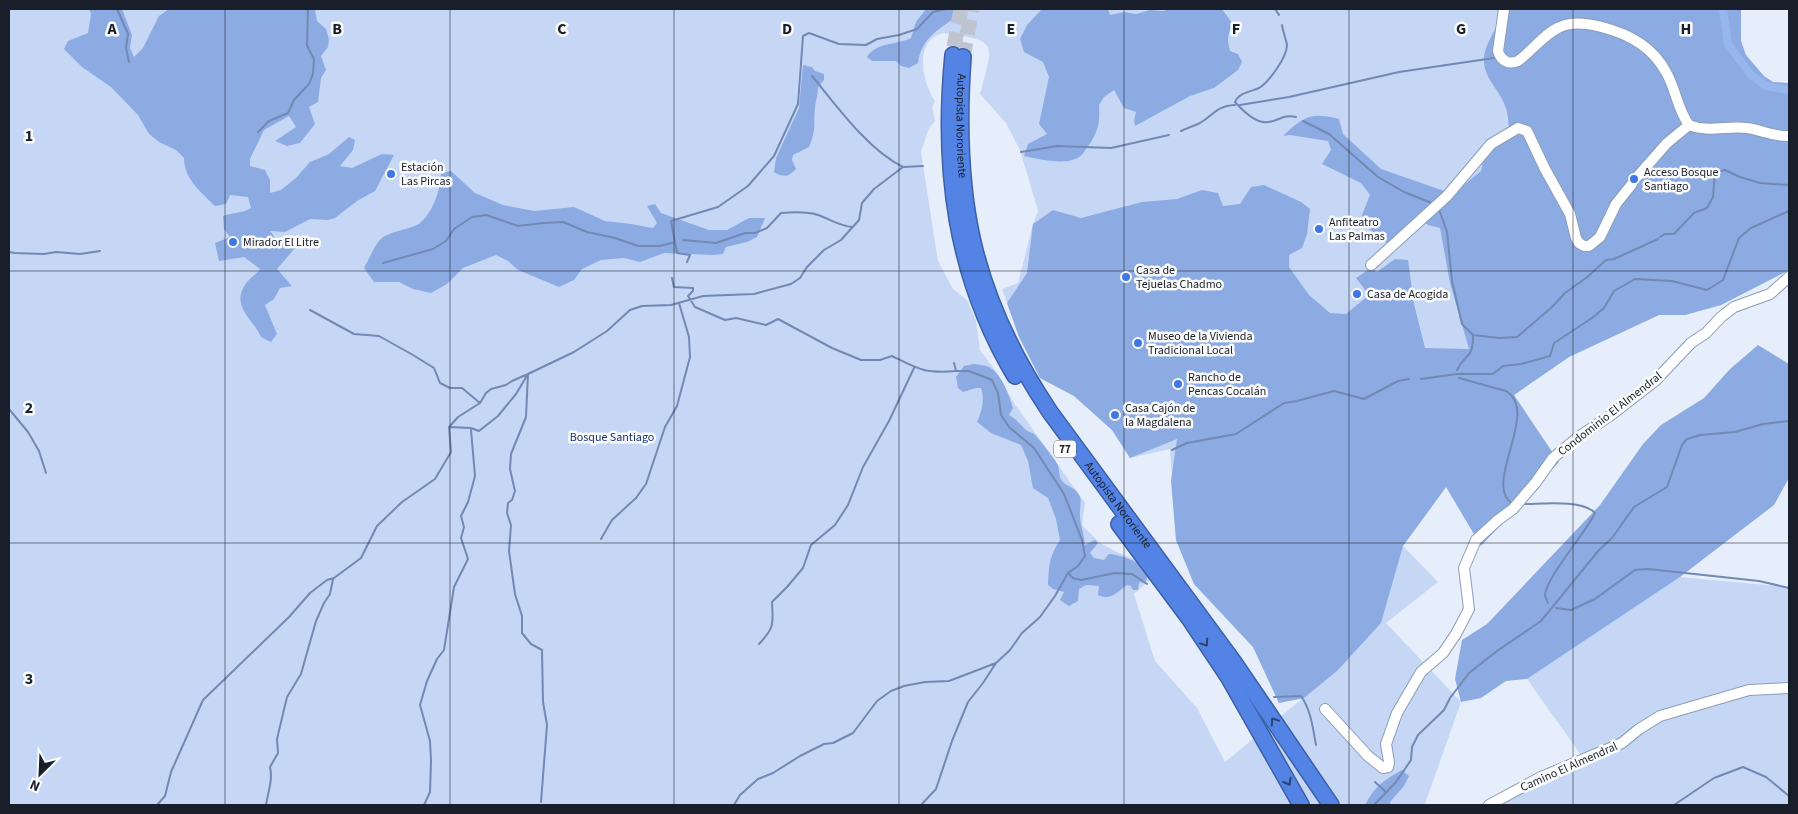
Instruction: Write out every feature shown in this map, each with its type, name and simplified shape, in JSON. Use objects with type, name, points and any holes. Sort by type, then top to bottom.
[{"type":"highway","name":"Autopista Nororiente","points":[[1300,803],[1229,678],[1189,618],[1035,406],[1008,364],[992,332],[969,273],[959,234],[950,169],[949,118],[958,56],[959,128],[965,203],[976,260],[999,324],[1026,375],[1046,405],[1233,661],[1331,805]]},
{"type":"street","points":[[1504,9],[1498,52],[1500,58],[1505,62],[1512,63],[1518,61],[1553,30],[1569,24],[1600,27],[1623,34],[1640,43],[1659,61],[1671,81],[1681,111],[1689,125],[1709,129],[1749,128],[1772,136],[1789,136]]},
{"type":"street","points":[[1371,265],[1447,196],[1491,144],[1518,128],[1527,131],[1533,141],[1545,169],[1570,214],[1579,243],[1589,246],[1600,237],[1616,204],[1635,180],[1667,143],[1689,125]]},
{"type":"street","name":"Condominio El Almendral","points":[[1325,709],[1368,756],[1383,768],[1388,767],[1386,744],[1398,713],[1421,672],[1443,653],[1470,609],[1464,568],[1476,540],[1498,520],[1514,509],[1553,458],[1655,381],[1685,348],[1706,334],[1721,317],[1734,307],[1770,294],[1789,277]]},
{"type":"street","name":"Camino El Almendral","points":[[1489,805],[1541,777],[1622,743],[1639,728],[1660,716],[1749,690],[1789,688]]},
{"type":"green space","name":"Bosque Santiago","points":[[9,9],[1500,9],[1789,270],[1721,305],[1685,315],[1659,315],[1569,357],[1514,395],[1403,546],[1438,582],[1386,623],[1461,702],[1425,804],[1428,805],[9,805]],"holes":[[[944,33],[983,42],[988,47],[988,64],[980,94],[1006,123],[1020,150],[1038,211],[1018,283],[1002,289],[1019,337],[1040,378],[1074,396],[1112,430],[1130,458],[1170,449],[1176,540],[1194,584],[1253,647],[1279,703],[1303,698],[1225,762],[1197,708],[1155,661],[1134,594],[1150,580],[1141,562],[1100,543],[1082,525],[1085,503],[1014,403],[995,370],[980,350],[976,321],[967,300],[953,289],[938,261],[921,152],[929,128],[935,121],[932,107],[935,101],[930,93],[924,73],[924,52],[928,43],[934,37]]]},
{"type":"green space","points":[[1680,577],[1789,587],[1789,805],[1497,805],[1586,762],[1527,679]]},
{"type":"shaded area","points":[[89,9],[122,9],[132,35],[130,48],[134,57],[143,48],[159,16],[169,9],[315,9],[317,21],[326,29],[329,39],[328,47],[321,56],[326,70],[321,78],[318,102],[309,107],[315,124],[300,143],[287,146],[275,141],[296,127],[289,116],[264,130],[250,159],[250,166],[265,170],[270,180],[270,193],[281,190],[296,178],[310,162],[329,154],[349,137],[355,140],[353,150],[340,166],[352,168],[382,154],[394,155],[375,191],[357,201],[335,218],[328,220],[310,219],[285,232],[270,231],[277,240],[295,248],[277,269],[292,286],[280,288],[274,299],[265,305],[277,334],[271,342],[261,337],[241,305],[242,290],[260,269],[244,257],[219,261],[215,243],[230,237],[224,229],[223,216],[251,208],[248,197],[230,195],[226,204],[215,206],[190,179],[184,158],[176,150],[159,142],[149,134],[138,115],[111,87],[82,67],[64,49],[68,41],[88,33],[91,14]]},
{"type":"shaded area","points":[[926,9],[966,9],[930,37],[924,44],[918,63],[909,68],[901,66],[896,61],[872,61],[867,57],[881,46],[911,38],[916,22]]},
{"type":"shaded area","points":[[1042,9],[1108,9],[1110,15],[1124,12],[1136,14],[1150,10],[1222,9],[1233,24],[1228,37],[1230,51],[1238,54],[1242,62],[1238,70],[1214,88],[1190,96],[1135,126],[1136,112],[1124,108],[1114,90],[1104,97],[1099,105],[1099,120],[1096,133],[1081,156],[1073,160],[1060,161],[1024,156],[1028,144],[1047,134],[1039,124],[1049,77],[1043,62],[1024,52],[1020,39],[1027,25]]},
{"type":"shaded area","points":[[1508,9],[1741,9],[1741,41],[1746,55],[1764,76],[1773,82],[1789,83],[1789,270],[1721,305],[1685,315],[1659,315],[1569,357],[1514,395],[1559,462],[1481,546],[1446,487],[1403,546],[1381,623],[1338,670],[1304,698],[1279,703],[1253,647],[1194,584],[1176,540],[1171,481],[1177,439],[1130,458],[1112,430],[1074,396],[1040,378],[1019,337],[1007,303],[1027,273],[1033,224],[1053,210],[1081,218],[1142,202],[1177,199],[1202,190],[1218,193],[1223,206],[1240,204],[1251,187],[1264,185],[1301,202],[1310,209],[1307,234],[1302,248],[1289,255],[1289,267],[1309,295],[1330,313],[1346,314],[1369,295],[1356,278],[1371,268],[1377,272],[1395,259],[1408,260],[1414,304],[1425,348],[1469,349],[1450,283],[1440,228],[1428,225],[1416,217],[1387,243],[1365,226],[1362,215],[1370,195],[1361,183],[1322,164],[1331,150],[1328,141],[1290,135],[1283,136],[1308,117],[1321,116],[1339,119],[1343,134],[1381,169],[1453,194],[1481,171],[1484,157],[1497,144],[1508,137],[1506,107],[1486,72],[1484,55],[1489,41]]},
{"type":"shaded area","points":[[803,65],[812,67],[815,71],[824,74],[824,80],[818,87],[814,131],[809,147],[793,155],[792,160],[796,169],[791,174],[783,176],[774,172],[776,158],[799,108]]},
{"type":"shaded area","points":[[451,171],[475,193],[503,205],[534,211],[574,207],[605,221],[653,228],[657,223],[647,206],[655,204],[661,213],[709,230],[727,230],[749,218],[765,218],[757,237],[747,242],[726,247],[723,254],[664,253],[640,262],[624,258],[601,260],[582,269],[574,280],[559,287],[518,270],[508,261],[496,255],[463,268],[447,284],[431,293],[413,289],[399,282],[374,282],[364,268],[377,243],[383,237],[421,222],[436,199],[441,173]]},
{"type":"shaded area","points":[[1758,345],[1789,364],[1789,478],[1774,505],[1680,577],[1527,679],[1506,681],[1481,698],[1461,702],[1455,679],[1462,640],[1487,624],[1600,505],[1643,444],[1661,425],[1704,398],[1730,369]]},
{"type":"shaded area","points":[[984,365],[994,370],[1004,385],[1013,408],[1009,415],[1026,430],[1034,434],[1058,465],[1062,481],[1078,493],[1085,545],[1095,540],[1098,543],[1090,553],[1094,558],[1104,560],[1109,554],[1118,555],[1130,559],[1147,571],[1146,581],[1145,583],[1139,582],[1138,590],[1133,590],[1131,586],[1127,585],[1114,595],[1103,597],[1098,595],[1099,586],[1086,585],[1079,589],[1078,601],[1069,606],[1060,600],[1064,592],[1053,589],[1048,585],[1050,561],[1060,540],[1056,519],[1048,498],[1033,488],[1028,461],[1021,445],[991,433],[977,422],[983,397],[981,388],[963,392],[958,388],[956,377],[964,366]]},
{"type":"shaded area","points":[[1402,770],[1409,776],[1404,786],[1390,802],[1390,805],[1365,805],[1380,784]]},
{"type":"waterway","points":[[117,9],[128,34],[126,48],[129,62]]},
{"type":"waterway","points":[[258,132],[269,121],[288,113],[294,100],[309,84],[313,74],[314,59],[307,46],[308,9]]},
{"type":"waterway","points":[[687,262],[690,255],[677,253],[671,221],[718,207],[748,186],[774,156],[798,104],[803,36],[809,33],[839,44],[866,45],[877,39],[917,29],[933,12],[946,9]]},
{"type":"waterway","points":[[1275,9],[1279,15]]},
{"type":"waterway","points":[[1723,9],[1728,44],[1750,74],[1766,86],[1789,90]]},
{"type":"waterway","points":[[1282,25],[1287,45],[1281,62],[1263,85],[1242,94],[1235,102],[1254,119],[1263,122],[1288,116],[1296,117]]},
{"type":"waterway","points":[[1240,105],[1289,97],[1399,72],[1494,58]]},
{"type":"waterway","points":[[812,76],[865,139],[903,167]]},
{"type":"waterway","points":[[1181,131],[1200,123],[1223,107],[1235,105]]},
{"type":"waterway","points":[[1303,121],[1329,134],[1378,177],[1404,192],[1432,203]]},
{"type":"waterway","points":[[1021,152],[1057,146],[1111,148],[1169,135]]},
{"type":"waterway","points":[[157,805],[165,796],[171,772],[203,700],[289,617],[310,593],[361,558],[377,526],[402,502],[435,479],[451,452],[449,427],[471,428],[479,431],[498,416],[516,394],[528,374],[574,352],[607,331],[630,310],[642,306],[671,305],[703,296],[754,294],[791,284],[800,278],[807,267],[824,250],[841,240],[859,220],[862,203],[874,189],[903,167],[923,166]]},
{"type":"waterway","points":[[1660,237],[1665,234],[1674,234],[1694,213],[1707,208],[1713,197],[1715,173],[1725,170],[1760,183],[1789,185]]},
{"type":"waterway","points":[[1421,379],[1457,374],[1493,374],[1503,366],[1521,364],[1550,356],[1554,343],[1592,318],[1604,308],[1614,291],[1635,279],[1672,281],[1707,290],[1723,280],[1739,238],[1751,228],[1789,211]]},
{"type":"waterway","points":[[683,240],[716,243],[745,233],[755,233],[767,228],[781,213],[800,212],[814,214],[839,224],[853,227]]},
{"type":"waterway","points":[[1440,212],[1447,232],[1452,281],[1462,324],[1473,335],[1499,338],[1517,337],[1551,308],[1565,293],[1606,260],[1614,259],[1658,239]]},
{"type":"waterway","points":[[383,263],[433,249],[446,241],[454,229],[472,217],[486,215],[518,226],[563,222],[587,232],[615,238],[638,246],[659,246],[672,243]]},
{"type":"waterway","points":[[9,252],[80,254],[100,251]]},
{"type":"waterway","points":[[672,278],[674,287],[693,288],[693,291],[688,296],[695,307],[725,320],[736,318],[766,325],[778,319],[832,348],[861,360],[880,360],[892,356],[922,370],[937,372],[956,371],[954,363]]},
{"type":"waterway","points":[[601,539],[612,520],[636,498],[646,484],[665,427],[677,406],[690,357],[689,337],[679,303]]},
{"type":"waterway","points":[[310,310],[354,334],[379,336],[434,368],[440,383],[450,388],[462,388],[480,403]]},
{"type":"waterway","points":[[1457,370],[1472,349],[1473,335]]},
{"type":"waterway","points":[[759,644],[772,625],[772,602],[803,568],[811,545],[835,525],[848,505],[863,467],[889,421],[914,368]]},
{"type":"waterway","points":[[956,371],[969,371],[992,380],[998,393],[1001,415],[1009,427],[1034,448],[1064,494],[1082,540],[1085,556],[1078,566],[1068,573]]},
{"type":"waterway","points":[[450,426],[458,417],[480,403],[491,389],[506,385],[528,374],[526,417],[511,454],[510,469],[515,491],[512,500],[508,503],[507,513],[511,525],[509,551],[515,594],[522,616],[522,633],[531,644],[542,650],[543,702],[547,725],[541,802]]},
{"type":"waterway","points":[[1459,378],[1506,391],[1515,401],[1517,415],[1515,431],[1503,482],[1505,495],[1513,504]]},
{"type":"waterway","points":[[1172,450],[1187,443],[1236,434],[1284,403],[1334,391],[1364,399],[1398,381],[1409,379]]},
{"type":"waterway","points":[[9,409],[28,432],[39,451],[46,473]]},
{"type":"waterway","points":[[1374,805],[1396,782],[1411,760],[1412,747],[1418,735],[1444,710],[1450,698],[1469,673],[1541,621],[1599,550],[1612,538],[1634,507],[1667,487],[1682,445],[1687,439],[1700,435],[1735,432],[1763,424],[1789,421]]},
{"type":"waterway","points":[[424,805],[430,792],[431,761],[430,741],[420,705],[427,681],[437,659],[444,650],[454,587],[468,559],[461,538],[464,527],[461,516],[468,502],[475,476],[471,430]]},
{"type":"waterway","points":[[1523,504],[1571,504],[1581,506],[1595,513],[1551,579],[1545,596],[1548,603]]},
{"type":"waterway","points":[[1556,608],[1571,610],[1595,599],[1635,570],[1648,569],[1759,581],[1789,588]]},
{"type":"waterway","points":[[1068,573],[1073,578],[1081,580],[1115,573],[1132,574],[1147,584]]},
{"type":"waterway","points":[[921,805],[936,789],[952,741],[968,702],[996,663],[1010,650],[1022,633],[1040,617],[1068,573]]},
{"type":"waterway","points":[[266,805],[271,781],[270,767],[278,753],[277,739],[287,697],[301,674],[316,621],[330,594],[333,579]]},
{"type":"waterway","points":[[734,805],[740,795],[758,779],[773,773],[824,744],[833,743],[853,733],[877,701],[891,691],[904,686],[925,682],[949,681],[996,663]]},
{"type":"waterway","points":[[1274,697],[1301,696],[1313,726],[1316,745]]},
{"type":"waterway","points":[[1674,805],[1714,778],[1743,767],[1766,777],[1789,796]]},
{"type":"waterway","points":[[1375,782],[1386,792]]},
{"type":"tunnel","points":[[954,47],[961,9]]},
{"type":"tunnel","points":[[963,57],[972,9]]},
{"type":"place","name":"Estación Las Pircas","points":[[391,174]]},
{"type":"place","name":"Acceso Bosque Santiago","points":[[1634,179]]},
{"type":"place","name":"Anfiteatro Las Palmas","points":[[1319,229]]},
{"type":"place","name":"Mirador El Litre","points":[[233,242]]},
{"type":"place","name":"Casa de Tejuelas Chadmo","points":[[1126,277]]},
{"type":"place","name":"Casa de Acogida","points":[[1357,294]]},
{"type":"place","name":"Museo de la Vivienda Tradicional Local","points":[[1138,343]]},
{"type":"place","name":"Rancho de Pencas Cocalán","points":[[1178,384]]},
{"type":"place","name":"Casa Cajón de la Magdalena","points":[[1115,415]]}]
